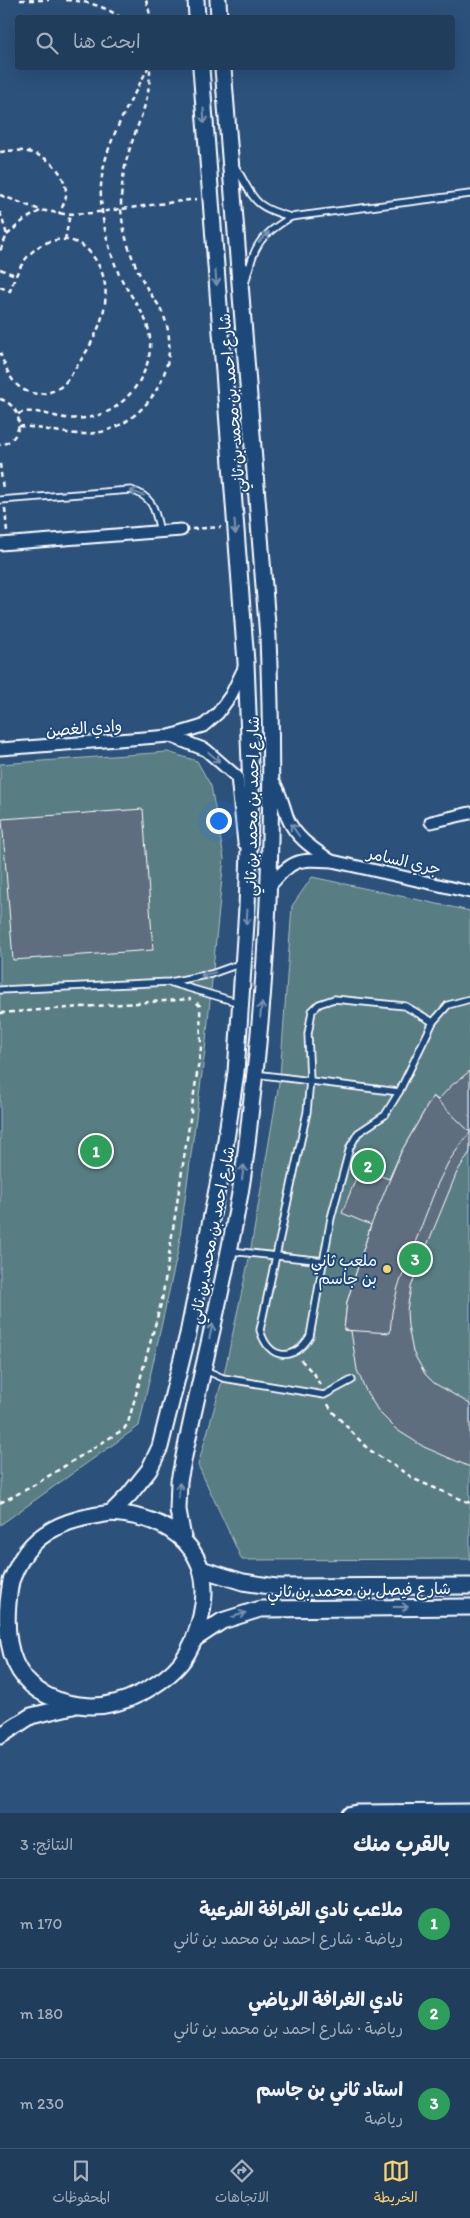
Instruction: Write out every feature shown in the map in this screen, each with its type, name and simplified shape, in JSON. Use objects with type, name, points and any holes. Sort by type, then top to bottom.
[{"type":"street","points":[[196,0],[197,15]]},
{"type":"street","points":[[218,0],[219,15]]},
{"type":"street","name":"شارع احمد بن محمد بن ثاني","points":[[111,1513],[129,1496],[149,1470],[156,1458],[166,1429],[188,1334],[223,1160],[235,1078],[244,962],[252,789],[246,662],[201,70]]},
{"type":"street","name":"شارع احمد بن محمد بن ثاني","points":[[183,1538],[178,1510],[179,1480],[239,1203],[255,1074],[265,973],[272,779],[268,637],[223,70]]},
{"type":"street","points":[[4,543],[180,530]]},
{"type":"street","name":"وادي الغصن","points":[[0,750],[170,736],[203,726],[218,713],[230,695],[246,662]]},
{"type":"street","name":"وادي الغصن","points":[[170,736],[206,750],[237,777],[248,887]]},
{"type":"street","name":"جري السامر","points":[[272,779],[278,788],[294,830],[308,845],[332,861]]},
{"type":"street","points":[[431,822],[470,813]]},
{"type":"street","name":"جري السامر","points":[[269,887],[284,869],[296,862],[332,861],[470,892]]},
{"type":"street","points":[[111,1513],[127,1514],[153,1520],[163,1524],[183,1538],[194,1552],[201,1569],[205,1583],[205,1601],[196,1638],[191,1650],[177,1668],[152,1687],[118,1703],[100,1706],[79,1705],[38,1693],[28,1686],[14,1671],[4,1649],[0,1622],[5,1595],[18,1566],[32,1545],[58,1526],[82,1517],[111,1513]]},
{"type":"street","points":[[0,1573],[18,1566]]},
{"type":"street","name":"شارع فيصل بن محمد بن ثاني","points":[[201,1569],[243,1582],[276,1587],[470,1586]]},
{"type":"street","name":"شارع فيصل بن محمد بن ثاني","points":[[196,1638],[222,1621],[260,1609],[470,1607]]},
{"type":"street","points":[[0,1669],[4,1649]]},
{"type":"street","points":[[0,1736],[31,1716],[79,1705]]},
{"type":"street","points":[[347,1813],[358,1811],[441,1812],[470,1810]]},
{"type":"lane","points":[[230,158],[249,194],[260,205],[272,212],[291,217],[470,194]]},
{"type":"lane","points":[[241,298],[257,243],[266,234],[291,217]]},
{"type":"lane","points":[[2,500],[131,490],[143,494],[155,507],[160,532]]},
{"type":"lane","points":[[0,990],[170,982],[211,974],[244,962]]},
{"type":"lane","points":[[170,982],[240,1003]]},
{"type":"lane","points":[[433,1022],[405,1006],[334,999],[319,1004],[312,1011],[308,1034],[310,1080],[308,1112],[260,1330],[263,1343],[271,1350],[281,1354],[295,1353],[303,1348],[310,1336],[325,1261],[331,1218],[350,1147],[358,1133],[385,1114],[399,1092],[433,1022],[448,1005],[470,1000]]},
{"type":"lane","points":[[255,1074],[399,1092]]},
{"type":"lane","points":[[229,1251],[325,1261]]},
{"type":"lane","points":[[203,1369],[223,1378],[324,1395],[352,1380]]},
{"type":"path","points":[[20,0],[49,0]]},
{"type":"path","points":[[66,0],[78,0],[99,6],[116,15]]},
{"type":"path","points":[[146,0],[150,15]]},
{"type":"path","points":[[18,414],[35,412],[77,419],[98,415],[113,408],[127,396],[138,385],[146,369],[150,357],[148,330],[144,316],[119,273],[107,237],[101,198],[106,161],[126,112],[148,70]]},
{"type":"path","points":[[19,426],[86,434],[119,425],[145,407],[159,388],[166,369],[169,346],[162,312],[141,278],[133,257],[121,208],[124,169],[147,101],[150,87],[149,70]]},
{"type":"path","points":[[0,152],[22,149],[40,155],[50,163],[59,173],[66,192],[59,214]]},
{"type":"path","points":[[0,195],[40,210],[59,214],[103,211],[210,197]]},
{"type":"path","points":[[0,251],[7,235],[24,220],[40,210]]},
{"type":"path","points":[[0,212],[7,235]]},
{"type":"path","points":[[65,240],[70,214]]},
{"type":"path","points":[[0,287],[10,291],[15,275],[32,251],[46,242],[65,240],[80,243],[88,250],[98,262],[105,277],[104,314],[98,331],[65,383],[54,391],[43,395],[28,392],[16,384],[8,373],[0,353]]},
{"type":"path","points":[[0,269],[15,275]]},
{"type":"path","points":[[0,399],[13,406],[18,414],[19,426],[12,439],[0,445]]},
{"type":"path","points":[[0,464],[4,543]]},
{"type":"path","points":[[180,530],[235,526]]},
{"type":"path","points":[[0,1013],[194,999],[200,1006],[201,1048],[162,1300],[128,1423],[124,1429],[40,1481],[0,1503]]},
{"type":"path","points":[[295,1353],[315,1375],[331,1410],[368,1449],[416,1480],[470,1503]]},
{"type":"green space","points":[[168,752],[197,761],[211,786],[224,858],[205,1051],[178,1251],[139,1426],[0,1525],[0,764]]},
{"type":"green space","points":[[312,877],[470,911],[470,1559],[242,1560],[198,1465],[224,1374],[250,1254],[280,1077],[292,906]]},
{"type":"building","points":[[143,809],[153,950],[13,960],[2,819]]},
{"type":"building","name":"ملعب ثاني بن جاسم","points":[[470,1071],[470,1152],[457,1172],[419,1265],[411,1287],[407,1310],[413,1352],[425,1374],[434,1383],[470,1404],[470,1467],[424,1447],[397,1430],[379,1412],[366,1391],[357,1370],[351,1331],[344,1330],[347,1302],[371,1225],[342,1213],[360,1168],[389,1179],[401,1152],[433,1096],[438,1100],[452,1085]]},
{"type":"building","points":[[433,1096],[470,1132],[449,1161],[438,1183],[398,1287],[392,1312],[390,1333],[344,1330],[347,1302],[371,1225],[401,1152]]},
{"type":"place","name":"ملاعب نادي الغرافة الفرعية","points":[[96,1151]]},
{"type":"place","name":"نادي الغرافة الرياضي","points":[[368,1166]]},
{"type":"place","name":"استاد ثاني بن جاسم","points":[[415,1259]]},
{"type":"place","name":"ملعب ثاني بن جاسم","points":[[387,1269]]}]
